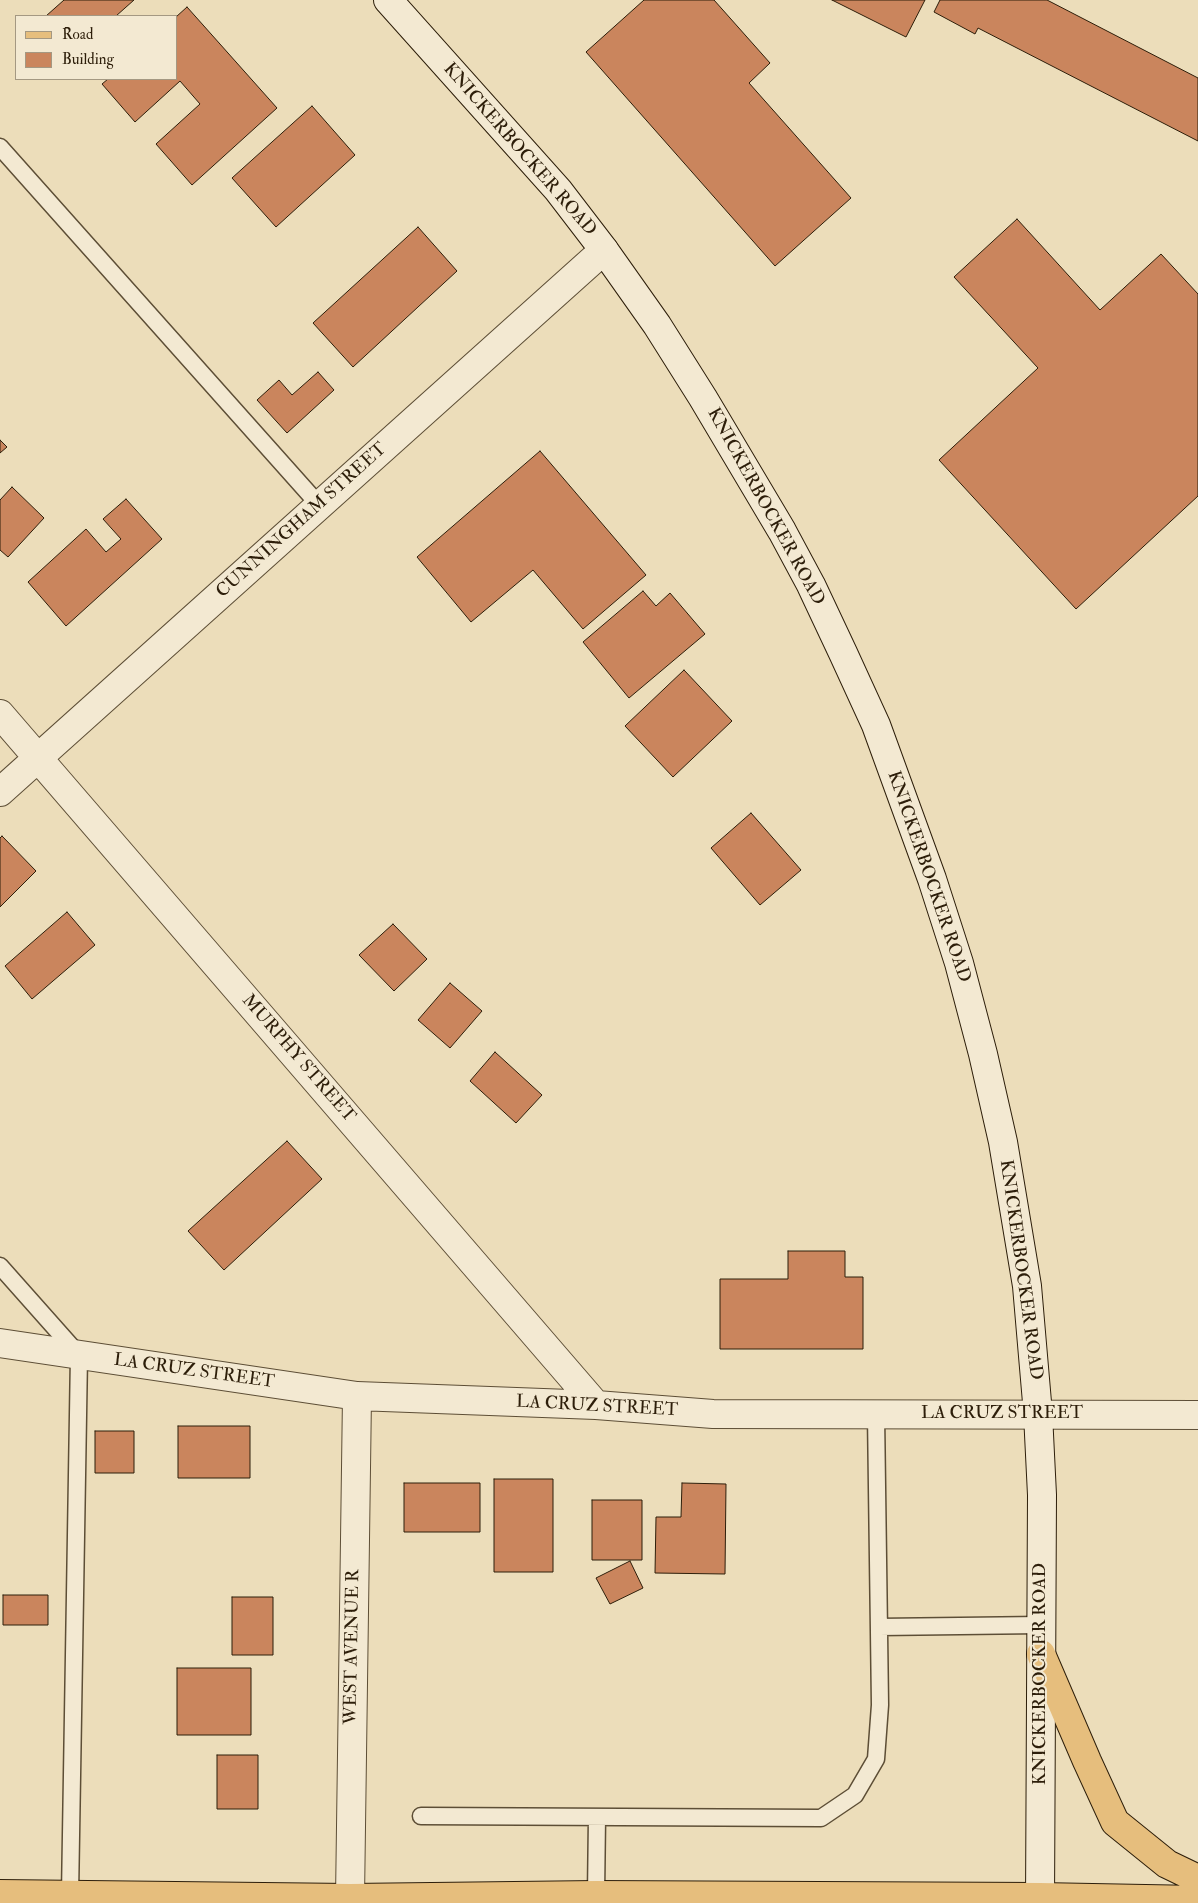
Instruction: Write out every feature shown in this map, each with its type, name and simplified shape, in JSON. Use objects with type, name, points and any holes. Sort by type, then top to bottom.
[{"type":"main road","points":[[1041,1654],[1115,1822],[1167,1864],[1198,1879]]},
{"type":"main road","points":[[0,1894],[350,1898],[596,1895],[1198,1900]]},
{"type":"street","name":"KNICKERBOCKER ROAD","points":[[388,0],[558,190],[604,250],[658,326],[703,398],[790,547],[844,652],[876,725],[900,789],[960,963],[1003,1142],[1026,1286],[1038,1414],[1042,1495],[1040,1900]]},
{"type":"street","name":"CUNNINGHAM STREET","points":[[0,792],[604,250]]},
{"type":"street","name":"MURPHY STREET","points":[[0,714],[596,1405]]},
{"type":"street","name":"LA CRUZ STREET","points":[[0,1343],[357,1396],[596,1405],[713,1414],[1198,1415]]},
{"type":"street","name":"WEST AVENUE R","points":[[350,1898],[357,1396]]},
{"type":"lane","points":[[0,147],[320,506]]},
{"type":"lane","points":[[0,1266],[79,1355],[70,1895]]},
{"type":"lane","points":[[421,1816],[820,1818],[855,1795],[876,1759],[880,1705],[876,1414]]},
{"type":"lane","points":[[879,1627],[1041,1625]]},
{"type":"lane","points":[[596,1895],[597,1817]]},
{"type":"building","points":[[64,0],[134,0],[117,15],[47,15]]},
{"type":"building","points":[[644,0],[714,0],[770,63],[749,83],[851,198],[775,266],[586,52]]},
{"type":"building","points":[[832,0],[925,0],[906,37]]},
{"type":"building","points":[[940,0],[1047,0],[1198,78],[1198,141],[978,28],[975,34],[934,12]]},
{"type":"building","points":[[187,7],[277,108],[192,185],[156,144],[200,104],[180,81],[135,122],[102,84],[107,80],[178,80],[178,15]]},
{"type":"building","points":[[312,106],[355,155],[276,227],[232,178]]},
{"type":"building","points":[[1017,219],[1100,310],[1161,254],[1198,294],[1198,496],[1076,609],[939,460],[1038,368],[954,277]]},
{"type":"building","points":[[418,227],[457,271],[353,367],[313,323]]},
{"type":"building","points":[[318,372],[334,390],[287,433],[257,400],[279,380],[292,395]]},
{"type":"building","points":[[0,440],[7,447],[0,453]]},
{"type":"building","points":[[540,451],[646,575],[583,629],[533,570],[471,622],[417,557]]},
{"type":"building","points":[[12,487],[44,518],[8,557],[0,550],[0,500]]},
{"type":"building","points":[[126,499],[162,539],[66,626],[28,582],[86,529],[106,552],[121,539],[103,519]]},
{"type":"building","points":[[643,591],[656,606],[670,593],[705,634],[629,698],[583,642]]},
{"type":"building","points":[[684,670],[732,721],[673,777],[625,726]]},
{"type":"building","points":[[751,813],[801,870],[760,905],[711,848]]},
{"type":"building","points":[[2,836],[36,871],[0,907],[0,838]]},
{"type":"building","points":[[67,912],[95,945],[32,999],[5,966]]},
{"type":"building","points":[[393,924],[427,959],[394,991],[359,955]]},
{"type":"building","points":[[450,983],[482,1011],[450,1048],[418,1020]]},
{"type":"building","points":[[495,1052],[542,1095],[516,1123],[470,1081]]},
{"type":"building","points":[[287,1141],[322,1179],[224,1270],[188,1231]]},
{"type":"building","points":[[788,1251],[845,1251],[845,1277],[863,1277],[863,1349],[720,1349],[720,1279],[788,1279]]},
{"type":"building","points":[[178,1426],[250,1426],[250,1478],[178,1478]]},
{"type":"building","points":[[95,1431],[134,1431],[134,1473],[95,1473]]},
{"type":"building","points":[[494,1479],[553,1479],[553,1572],[494,1572]]},
{"type":"building","points":[[404,1483],[480,1483],[480,1532],[404,1532]]},
{"type":"building","points":[[682,1483],[726,1484],[725,1574],[655,1573],[656,1517],[681,1517]]},
{"type":"building","points":[[592,1500],[642,1500],[642,1560],[592,1560]]},
{"type":"building","points":[[630,1561],[643,1588],[610,1604],[596,1578]]},
{"type":"building","points":[[3,1595],[48,1595],[48,1625],[3,1625]]},
{"type":"building","points":[[232,1597],[273,1597],[273,1655],[232,1655]]},
{"type":"building","points":[[177,1668],[251,1668],[251,1735],[177,1735]]},
{"type":"building","points":[[217,1755],[258,1755],[258,1809],[217,1809]]}]
